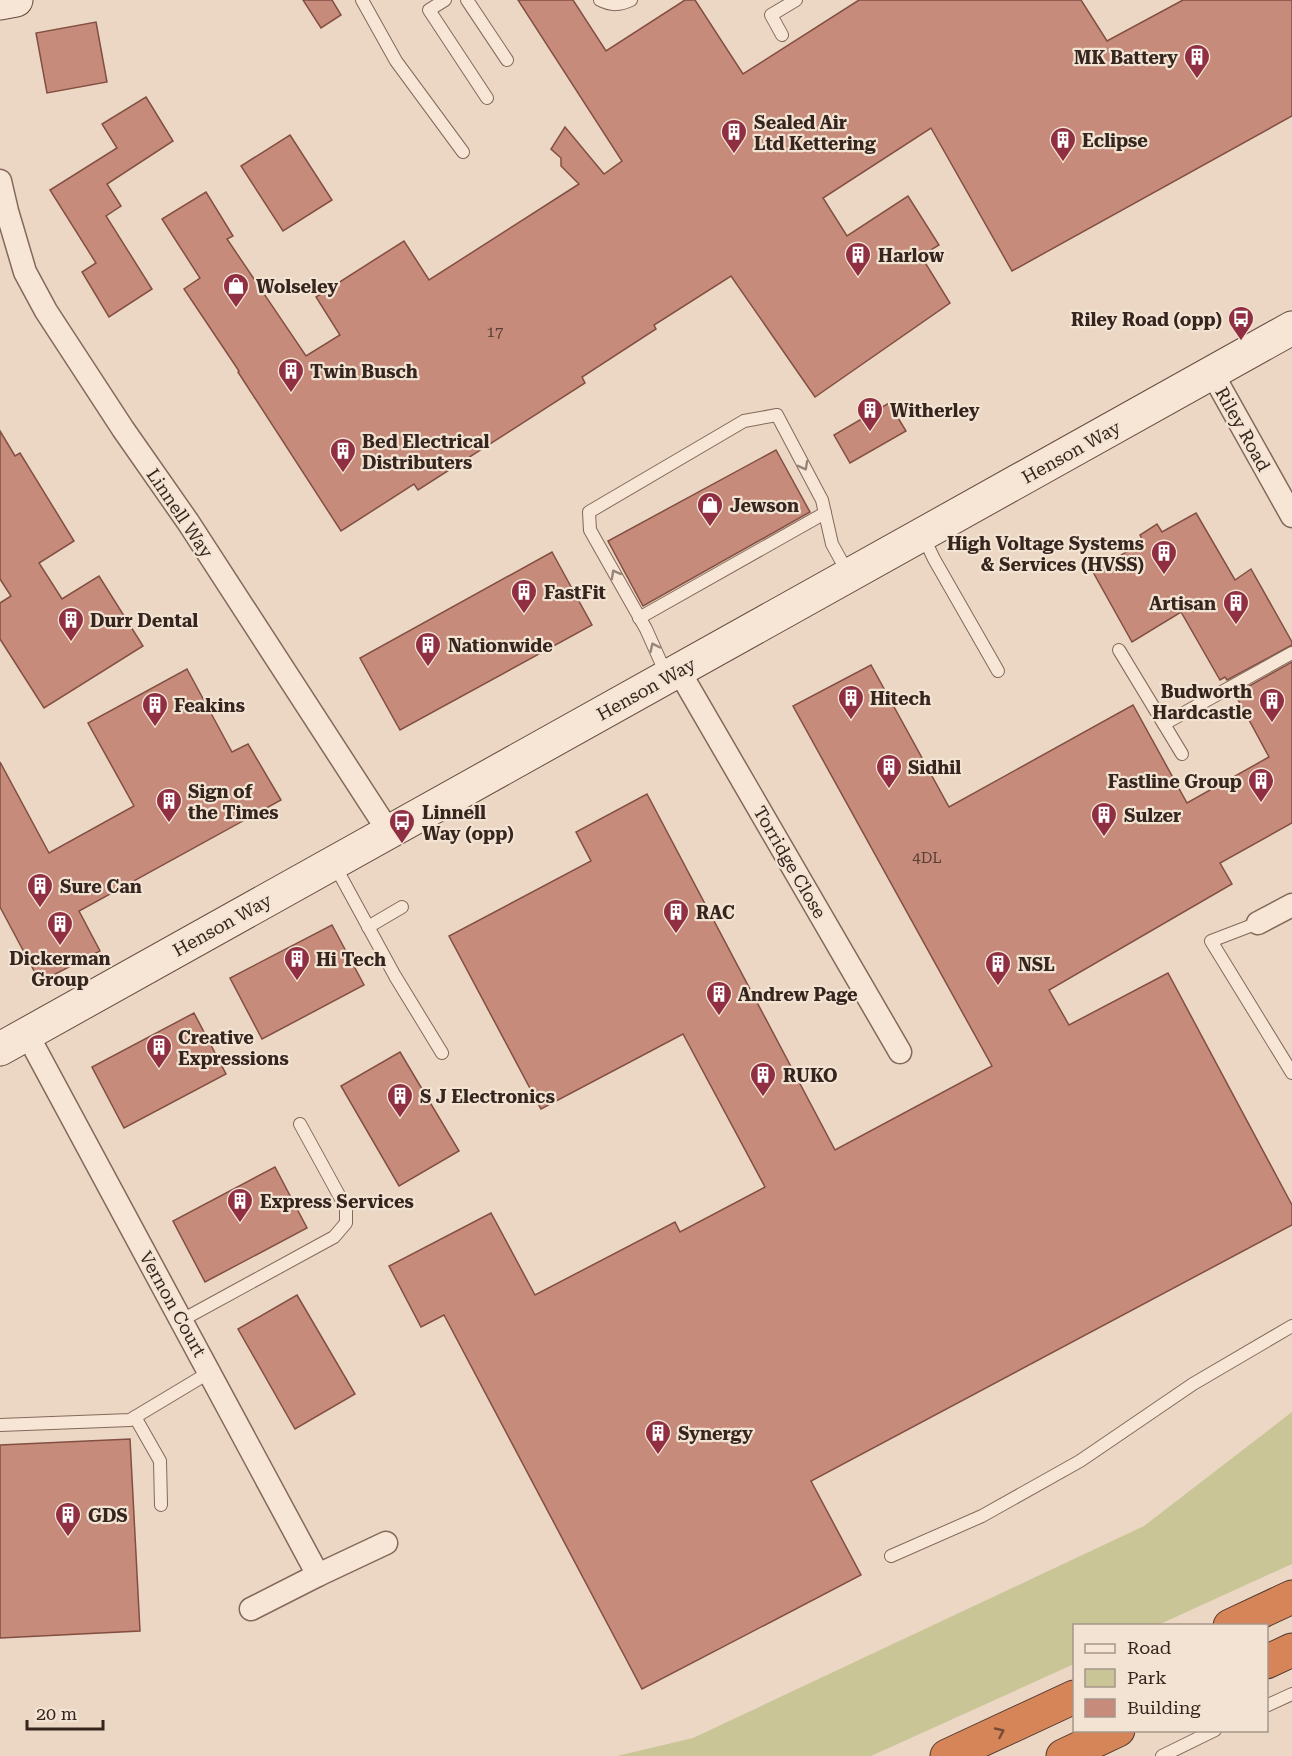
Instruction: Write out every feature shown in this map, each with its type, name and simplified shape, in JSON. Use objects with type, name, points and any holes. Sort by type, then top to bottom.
[{"type":"highway","points":[[1234,1624],[1292,1597]]},
{"type":"highway","points":[[1268,1661],[1292,1650]]},
{"type":"highway","points":[[947,1756],[1073,1697]]},
{"type":"highway","points":[[1063,1756],[1116,1732]]},
{"type":"street","points":[[0,3],[16,0]]},
{"type":"street","name":"Linnell Way","points":[[0,182],[25,272],[46,310],[123,429],[188,522],[389,832]]},
{"type":"street","name":"Henson Way","points":[[13,1042],[1292,328]]},
{"type":"street","name":"Riley Road","points":[[1212,373],[1292,516]]},
{"type":"street","name":"Torridge Close","points":[[674,674],[900,1053]]},
{"type":"street","points":[[1258,923],[1292,906]]},
{"type":"street","name":"Vernon Court","points":[[13,1042],[182,1320],[318,1575]]},
{"type":"street","points":[[251,1609],[386,1543]]},
{"type":"lane","points":[[362,0],[396,62],[462,153]]},
{"type":"lane","points":[[445,0],[429,10],[487,98]]},
{"type":"lane","points":[[467,0],[507,60]]},
{"type":"lane","points":[[600,0],[621,5],[631,0]]},
{"type":"lane","points":[[782,35],[771,15],[796,0]]},
{"type":"lane","points":[[674,674],[639,618],[590,530],[590,512],[744,421],[777,415],[822,500],[832,544],[850,576]]},
{"type":"lane","points":[[639,618],[825,513]]},
{"type":"lane","points":[[923,535],[934,559],[998,671]]},
{"type":"lane","points":[[1119,650],[1182,754]]},
{"type":"lane","points":[[1164,724],[1292,653]]},
{"type":"lane","points":[[334,863],[394,976],[442,1053]]},
{"type":"lane","points":[[368,927],[402,907]]},
{"type":"lane","points":[[1258,923],[1211,941],[1292,1073]]},
{"type":"lane","points":[[182,1320],[334,1237],[346,1223],[346,1208],[300,1124]]},
{"type":"lane","points":[[891,1556],[982,1516],[1080,1461],[1193,1384],[1292,1326]]},
{"type":"lane","points":[[0,1425],[130,1420],[210,1372]]},
{"type":"lane","points":[[135,1417],[160,1461],[161,1505]]},
{"type":"lane","points":[[1268,1705],[1292,1694]]},
{"type":"lane","points":[[1162,1756],[1213,1732]]},
{"type":"green space","points":[[1292,1412],[1292,1564],[1160,1624],[1073,1624],[1073,1664],[871,1756],[617,1756],[693,1738],[1144,1526]]},
{"type":"building","points":[[303,0],[332,0],[341,15],[321,28]]},
{"type":"building","points":[[518,0],[573,0],[606,51],[685,0],[695,0],[743,74],[859,0],[1081,0],[1107,41],[1183,0],[1292,0],[1292,116],[1012,271],[931,128],[823,198],[847,236],[908,196],[939,245],[921,256],[950,303],[815,397],[731,276],[654,325],[656,329],[582,377],[585,383],[418,490],[414,484],[341,531],[184,289],[200,278],[162,219],[206,192],[233,236],[227,239],[306,356],[340,335],[316,297],[404,241],[429,280],[579,184],[561,166],[561,158],[551,149],[565,127],[604,174],[622,161]]},
{"type":"building","points":[[96,22],[107,82],[47,93],[36,33]]},
{"type":"building","points":[[146,97],[173,141],[107,184],[121,206],[106,216],[152,289],[109,317],[82,272],[96,263],[50,190],[117,148],[102,124]]},
{"type":"building","points":[[290,135],[332,200],[283,231],[241,166]]},
{"type":"building","name":"Witherley","points":[[889,403],[906,431],[850,463],[834,435]]},
{"type":"building","name":"Durr Dental","points":[[0,431],[15,456],[20,453],[74,541],[39,563],[62,599],[99,576],[143,646],[44,708],[0,639],[0,603],[11,596],[0,579]]},
{"type":"building","name":"Jewson","points":[[776,450],[810,512],[643,606],[608,541]]},
{"type":"building","points":[[1196,513],[1235,580],[1251,569],[1292,642],[1292,645],[1227,680],[1225,677],[1220,680],[1181,612],[1132,642],[1093,572],[1143,542],[1140,535],[1157,524],[1162,532]]},
{"type":"building","points":[[552,552],[592,625],[400,730],[360,658]]},
{"type":"building","points":[[1292,662],[1292,823],[1220,863],[1232,884],[1049,990],[1069,1025],[1168,973],[1292,1205],[1292,1225],[811,1481],[861,1575],[642,1689],[444,1315],[421,1327],[389,1266],[491,1213],[535,1295],[675,1222],[680,1232],[765,1187],[683,1034],[541,1109],[449,936],[591,861],[576,832],[647,794],[835,1150],[992,1066],[793,706],[871,665],[949,807],[1133,705],[1187,803],[1269,757],[1235,694]]},
{"type":"building","points":[[187,669],[232,752],[248,744],[281,800],[79,911],[100,951],[40,982],[0,907],[0,762],[49,853],[134,806],[88,723]]},
{"type":"building","name":"Hi Tech","points":[[332,925],[364,985],[262,1039],[230,978]]},
{"type":"building","name":"Creative Expressions","points":[[194,1013],[226,1074],[124,1128],[92,1067]]},
{"type":"building","name":"S J Electronics","points":[[400,1052],[459,1151],[399,1186],[341,1086]]},
{"type":"building","name":"Express Services","points":[[275,1167],[307,1228],[205,1282],[173,1221]]},
{"type":"building","points":[[297,1295],[355,1394],[295,1429],[238,1329]]},
{"type":"building","name":"GDS","points":[[130,1439],[140,1631],[0,1638],[0,1445]]},
{"type":"place","name":"MK Battery","points":[[1197,80]]},
{"type":"place","name":"Sealed Air Ltd Kettering","points":[[734,155]]},
{"type":"place","name":"Eclipse","points":[[1063,163]]},
{"type":"place","name":"Harlow","points":[[858,278]]},
{"type":"place","name":"Wolseley","points":[[236,309]]},
{"type":"place","name":"Riley Road (opp)","points":[[1241,342]]},
{"type":"place","name":"Twin Busch","points":[[291,394]]},
{"type":"place","name":"Witherley","points":[[870,433]]},
{"type":"place","name":"Bed Electrical Distributers","points":[[343,474]]},
{"type":"place","name":"Jewson","points":[[710,528]]},
{"type":"place","name":"High Voltage Systems & Services (HVSS)","points":[[1164,576]]},
{"type":"place","name":"FastFit","points":[[524,615]]},
{"type":"place","name":"Artisan","points":[[1236,626]]},
{"type":"place","name":"Durr Dental","points":[[71,643]]},
{"type":"place","name":"Nationwide","points":[[428,668]]},
{"type":"place","name":"Hitech","points":[[851,721]]},
{"type":"place","name":"Budworth Hardcastle","points":[[1272,724]]},
{"type":"place","name":"Feakins","points":[[155,728]]},
{"type":"place","name":"Sidhil","points":[[889,790]]},
{"type":"place","name":"Fastline Group","points":[[1261,804]]},
{"type":"place","name":"Sign of the Times","points":[[169,824]]},
{"type":"place","name":"Sulzer","points":[[1104,838]]},
{"type":"place","name":"Linnell Way (opp)","points":[[402,845]]},
{"type":"place","name":"Sure Can","points":[[40,909]]},
{"type":"place","name":"RAC","points":[[676,935]]},
{"type":"place","name":"Dickerman Group","points":[[60,947]]},
{"type":"place","name":"Hi Tech","points":[[297,982]]},
{"type":"place","name":"NSL","points":[[998,987]]},
{"type":"place","name":"Andrew Page","points":[[719,1017]]},
{"type":"place","name":"Creative Expressions","points":[[159,1070]]},
{"type":"place","name":"RUKO","points":[[763,1098]]},
{"type":"place","name":"S J Electronics","points":[[400,1119]]},
{"type":"place","name":"Express Services","points":[[240,1224]]},
{"type":"place","name":"Synergy","points":[[658,1456]]},
{"type":"place","name":"GDS","points":[[68,1538]]}]
